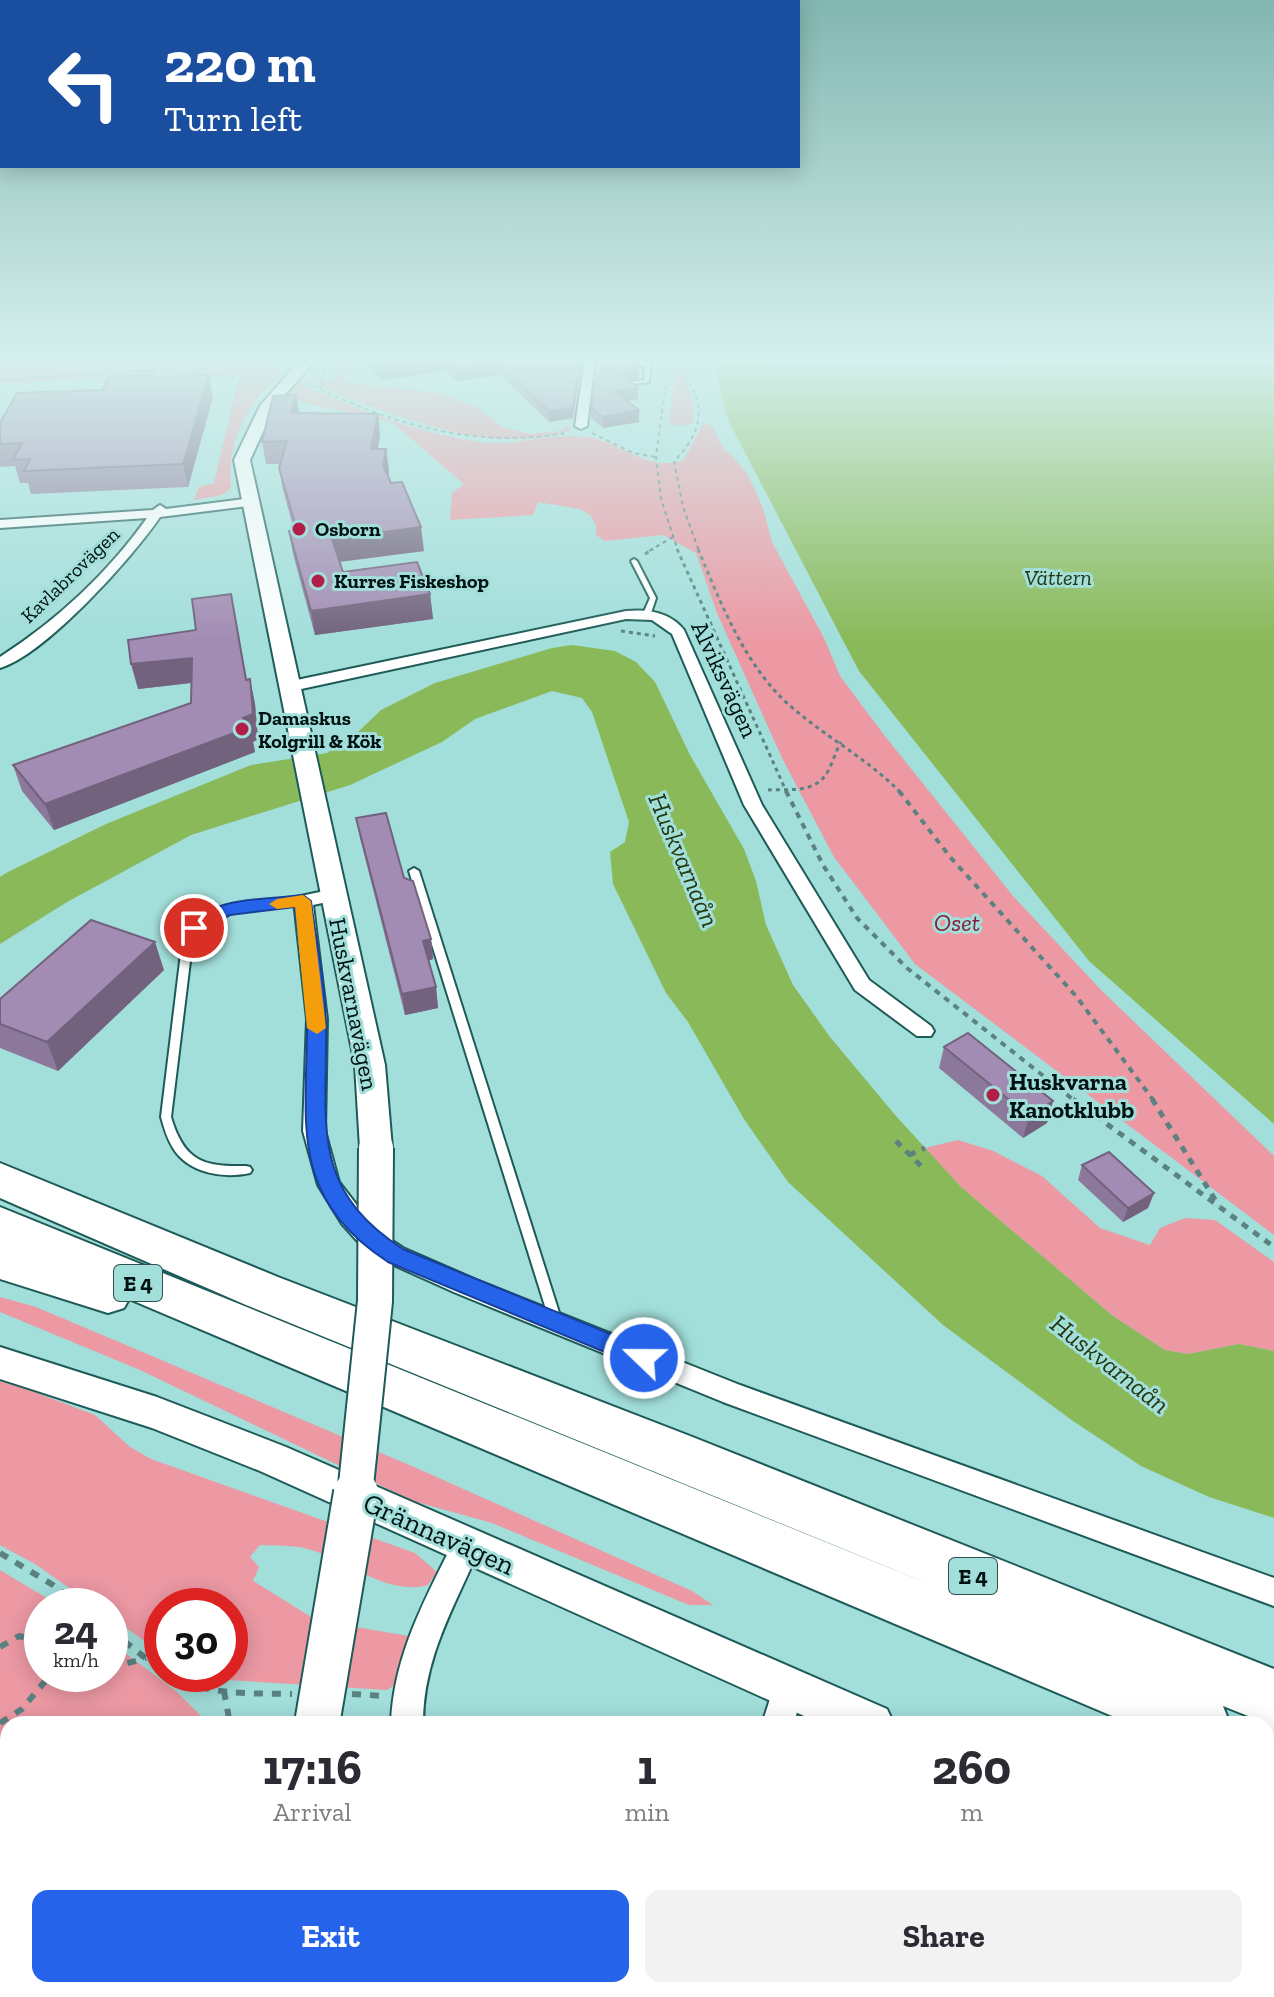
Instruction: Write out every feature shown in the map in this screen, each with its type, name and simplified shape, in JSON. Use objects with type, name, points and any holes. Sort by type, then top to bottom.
[{"type":"highway","name":"E 4","points":[[0,1180],[262,1291],[672,1453],[1274,1698]]},
{"type":"highway","name":"E 4","points":[[0,1225],[1182,1716]]},
{"type":"highway","points":[[0,1260],[276,1341]]},
{"type":"street","name":"Huskvarnavägen","points":[[244,454],[242,460],[261,556],[292,686],[313,806],[370,1065],[376,1148],[375,1301],[360,1468],[312,1709]]},
{"type":"street","points":[[2,520],[159,511],[251,500]]},
{"type":"street","name":"Kavlabrovägen","points":[[0,664],[59,619],[101,578],[159,511]]},
{"type":"street","points":[[292,686],[626,615],[647,614]]},
{"type":"street","name":"Alviksvägen","points":[[647,614],[676,627],[753,805],[862,985],[924,1031]]},
{"type":"street","points":[[334,895],[303,901],[317,1019],[314,1131],[329,1185],[350,1217],[368,1237],[395,1255],[732,1394],[1274,1592]]},
{"type":"street","name":"Grännavägen","points":[[0,1363],[103,1395],[215,1436],[466,1547],[783,1706],[832,1716]]},
{"type":"street","points":[[407,1711],[436,1607],[466,1547]]},
{"type":"lane","points":[[634,561],[653,598],[647,614]]},
{"type":"lane","points":[[414,871],[556,1322]]},
{"type":"lane","points":[[246,1170],[220,1172],[199,1167],[171,1139],[166,1117],[187,945],[194,928],[208,917],[227,910],[303,901]]},
{"type":"path","points":[[640,454],[656,457],[661,499],[673,537],[712,632],[823,865],[857,918],[907,968],[1059,1089],[1274,1247]]},
{"type":"path","points":[[680,454],[674,461],[673,478],[705,566],[750,657],[765,680],[794,709],[841,742],[902,793],[932,836],[1076,995],[1175,1132],[1221,1208]]},
{"type":"path","points":[[634,561],[673,537]]},
{"type":"path","points":[[785,789],[797,792],[809,789],[826,776],[841,742]]},
{"type":"path","points":[[896,1141],[922,1167]]},
{"type":"path","points":[[909,1155],[925,1148]]},
{"type":"path","points":[[0,1553],[57,1588]]},
{"type":"path","points":[[0,1647],[19,1636],[24,1637]]},
{"type":"path","points":[[128,1644],[144,1656]]},
{"type":"path","points":[[11,1716],[22,1709],[36,1692]]},
{"type":"path","points":[[224,1692],[229,1716]]},
{"type":"path","points":[[229,1692],[312,1709]]},
{"type":"path","points":[[348,1694],[407,1711]]},
{"type":"green space","points":[[221,454],[232,454],[231,488],[222,495],[194,500],[199,487],[214,483]]},
{"type":"green space","name":"Oset","points":[[429,454],[634,454],[670,463],[684,460],[687,454],[731,454],[748,475],[763,508],[772,542],[824,638],[840,676],[884,735],[1013,896],[1102,991],[1274,1156],[1274,1235],[915,964],[834,857],[782,758],[717,613],[696,553],[663,535],[605,541],[596,535],[596,525],[590,515],[580,509],[538,502],[533,515],[450,520],[452,493],[464,484]]},
{"type":"green space","points":[[958,1140],[993,1151],[1042,1176],[1100,1228],[1150,1245],[1160,1228],[1185,1218],[1215,1220],[1274,1262],[1274,1351],[1239,1344],[1188,1354],[1165,1350],[1113,1316],[961,1187],[925,1148]]},
{"type":"green space","points":[[0,1297],[36,1307],[414,1467],[692,1591],[713,1605],[689,1605],[492,1523],[413,1501],[140,1370],[0,1312]]},
{"type":"green space","points":[[0,1379],[95,1415],[130,1447],[151,1459],[415,1553],[437,1572],[428,1585],[396,1586],[299,1547],[260,1545],[250,1557],[259,1567],[253,1581],[316,1620],[408,1636],[413,1651],[401,1681],[387,1690],[248,1681],[248,1588],[144,1588],[144,1641],[128,1629],[128,1588],[69,1588],[0,1545]]},
{"type":"green space","points":[[0,1570],[30,1588],[24,1588],[24,1692],[128,1692],[128,1655],[144,1667],[144,1692],[177,1692],[201,1716],[0,1716]]},
{"type":"water","name":"Vättern","points":[[746,454],[1274,454],[1274,1124],[1089,961],[859,671]]},
{"type":"water","name":"Huskvarnaån","points":[[572,645],[615,651],[636,662],[655,682],[690,755],[744,849],[756,881],[766,925],[793,985],[830,1037],[961,1187],[1113,1316],[1165,1350],[1188,1354],[1239,1344],[1274,1351],[1274,1518],[1209,1497],[1141,1466],[1073,1421],[943,1325],[788,1182],[744,1119],[688,1022],[666,993],[613,884],[610,852],[625,842],[629,822],[592,712],[582,698],[552,691],[475,719],[442,742],[350,785],[191,835],[67,902],[0,944],[0,877],[6,873],[106,824],[251,765],[327,753],[358,732],[381,710],[435,683],[552,648]]},
{"type":"building","points":[[16,454],[186,454],[183,464],[24,471],[30,459],[13,460]]},
{"type":"building","points":[[283,454],[385,454],[383,465],[391,483],[402,482],[421,527],[332,539],[343,572],[417,562],[430,594],[311,611],[289,531],[297,530],[279,468]]},
{"type":"building","points":[[231,594],[246,680],[250,679],[253,714],[243,718],[250,727],[45,804],[13,765],[191,703],[192,658],[131,664],[128,640],[196,630],[192,599]]},
{"type":"building","points":[[386,813],[404,878],[413,881],[431,939],[423,941],[436,987],[402,994],[356,818]]},
{"type":"building","points":[[91,920],[155,942],[47,1042],[0,1024],[0,999]]},
{"type":"building","points":[[968,1033],[1053,1101],[1029,1116],[944,1047]]},
{"type":"building","points":[[1109,1152],[1154,1193],[1128,1208],[1082,1165]]},
{"type":"slow traffic","points":[[277,904],[303,901],[317,1028]]},
{"type":"place","name":"Osborn","points":[[299,529]]},
{"type":"place","name":"Kurres Fiskeshop","points":[[318,581]]},
{"type":"place","name":"Damaskus Kolgrill & Kök","points":[[242,729]]},
{"type":"place","name":"Huskvarna Kanotklubb","points":[[993,1095]]},
{"type":"route","points":[[194,928],[208,917],[227,910],[303,901],[317,1019],[314,1131],[329,1185],[350,1217],[368,1237],[395,1255],[465,1286],[644,1358]]}]
